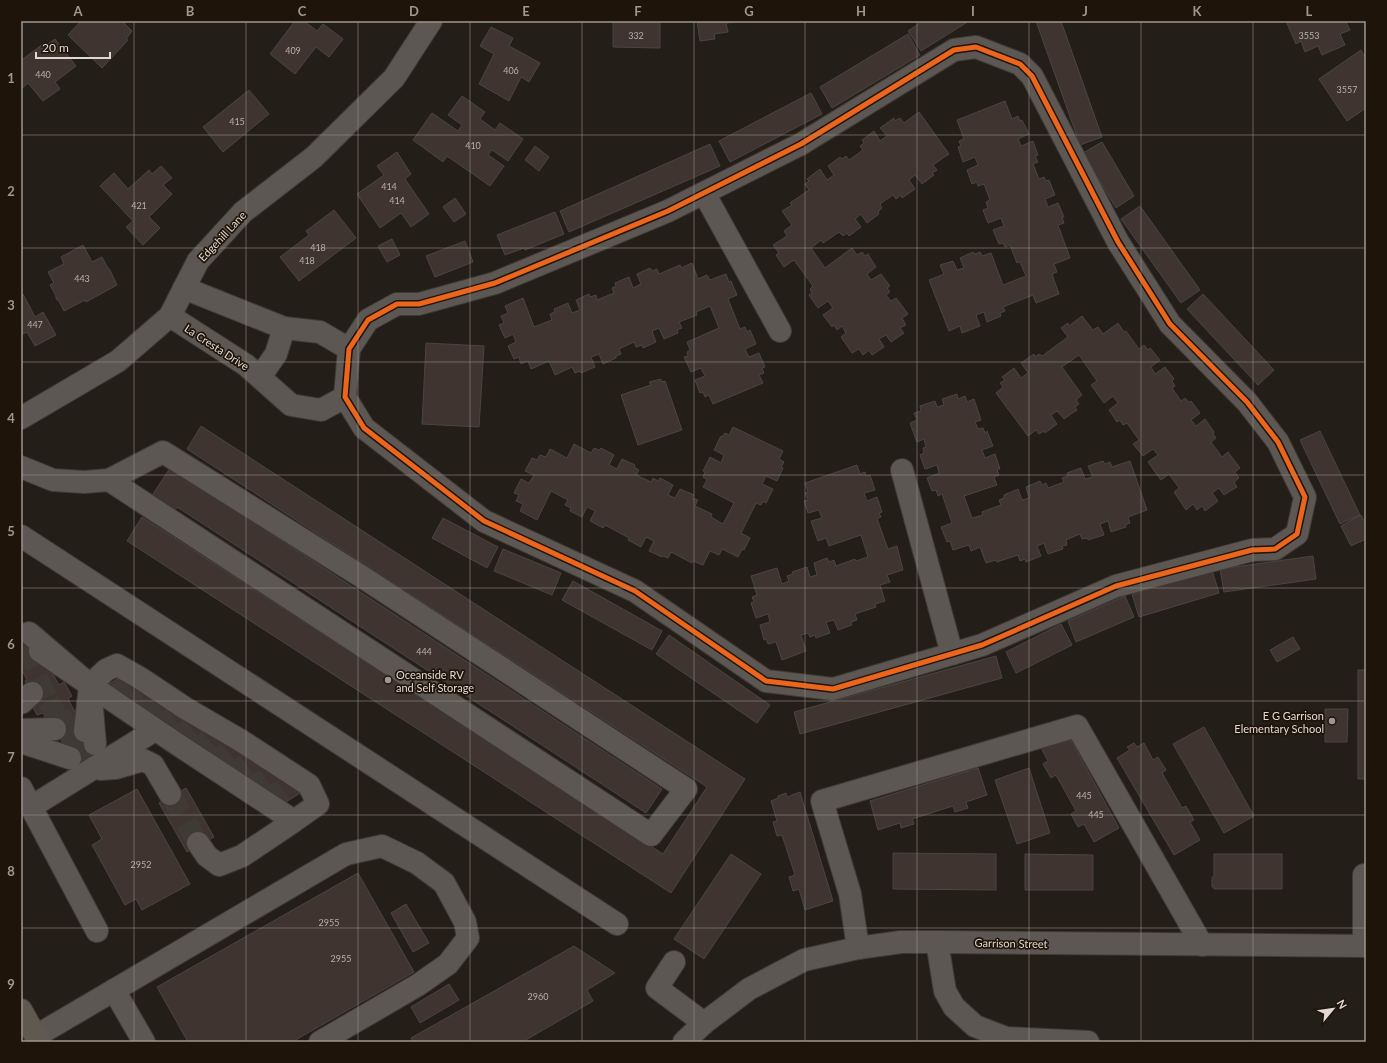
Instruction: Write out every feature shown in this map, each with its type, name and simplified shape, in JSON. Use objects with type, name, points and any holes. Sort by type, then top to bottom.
[{"type":"main road","points":[[21,1010],[37,1039]]},
{"type":"street","name":"Edgehill Lane","points":[[21,418],[118,361],[170,316],[198,261],[243,212],[314,157],[394,78],[431,21]]},
{"type":"street","points":[[976,47],[1020,64],[1032,76],[1118,242],[1170,324],[1247,402],[1278,442],[1305,497],[1297,534],[1275,549],[1252,550],[1116,586],[982,646],[832,689],[766,681],[635,591],[484,521],[364,428],[345,397],[349,349],[368,320],[397,304],[419,304],[495,283],[668,211],[801,144],[954,50],[976,47]]},
{"type":"street","points":[[704,193],[780,331]]},
{"type":"street","points":[[184,288],[284,328],[320,332],[349,349]]},
{"type":"street","name":"La Cresta Drive","points":[[170,316],[246,365],[291,405],[321,410],[345,397]]},
{"type":"street","points":[[260,377],[276,354],[284,328]]},
{"type":"street","points":[[21,467],[53,480],[84,482],[109,480],[163,452],[373,584],[686,789],[651,835],[109,480]]},
{"type":"street","points":[[902,470],[952,654]]},
{"type":"street","points":[[21,536],[617,924]]},
{"type":"street","points":[[29,633],[90,684],[155,730],[294,821]]},
{"type":"street","points":[[90,684],[82,723],[90,684],[106,670],[117,665],[140,678],[185,708],[240,740],[309,785],[318,804],[242,856],[219,865],[207,856],[198,843]]},
{"type":"street","points":[[90,684],[49,667],[90,684]]},
{"type":"street","points":[[21,722],[58,736]]},
{"type":"street","points":[[858,948],[850,894],[822,801],[1077,726],[1202,945]]},
{"type":"street","points":[[21,730],[58,736]]},
{"type":"street","points":[[97,931],[26,797],[90,770],[155,730]]},
{"type":"street","points":[[21,736],[58,736]]},
{"type":"street","points":[[21,742],[58,736]]},
{"type":"street","points":[[90,770],[116,768],[143,760],[153,765],[170,794]]},
{"type":"street","points":[[37,1039],[114,990],[346,854],[382,846],[417,863],[444,884],[464,922],[468,938],[448,964],[418,986],[320,1042]]},
{"type":"street","points":[[1365,946],[1364,875],[1366,875]]},
{"type":"street","name":"Garrison Street","points":[[684,1042],[704,1023],[749,989],[804,960],[858,948],[901,942],[1365,946]]},
{"type":"street","points":[[937,942],[945,991],[954,1007],[975,1026],[1006,1038],[1088,1042]]},
{"type":"street","points":[[674,962],[657,988],[704,1023]]},
{"type":"street","points":[[114,990],[144,1042]]},
{"type":"building","points":[[81,21],[122,21],[132,31],[126,39],[128,40],[102,68],[68,35]]},
{"type":"building","points":[[295,21],[304,21],[317,31],[323,24],[343,39],[329,57],[316,47],[295,74],[270,54]]},
{"type":"building","points":[[604,21],[660,21],[660,48],[613,47],[613,22]]},
{"type":"building","points":[[697,21],[744,21],[726,23],[728,32],[714,34],[715,39],[700,41]]},
{"type":"building","points":[[923,21],[969,21],[921,51],[908,31]]},
{"type":"building","points":[[1036,21],[1061,21],[1102,137],[1080,145]]},
{"type":"building","points":[[1286,21],[1348,21],[1346,22],[1350,30],[1340,34],[1345,45],[1322,55],[1318,46],[1305,52],[1301,41],[1296,44]]},
{"type":"building","points":[[491,27],[513,38],[509,46],[540,63],[529,82],[521,77],[509,101],[479,84],[494,54],[480,46]]},
{"type":"building","points":[[908,34],[920,55],[832,108],[820,87]]},
{"type":"building","points":[[55,39],[76,66],[55,82],[60,89],[43,101],[28,83],[21,89],[21,56],[23,59],[43,44],[45,46]]},
{"type":"building","points":[[1361,50],[1364,56],[1366,55],[1366,108],[1347,121],[1319,79]]},
{"type":"building","points":[[249,90],[269,114],[223,152],[203,127]]},
{"type":"building","points":[[811,93],[822,114],[730,162],[719,141]]},
{"type":"building","points":[[462,96],[485,112],[480,119],[495,130],[500,123],[523,139],[508,161],[492,150],[488,155],[504,166],[490,186],[447,156],[443,162],[413,140],[432,113],[458,131],[462,125],[448,115]]},
{"type":"building","points":[[1005,101],[1012,119],[1018,116],[1020,121],[1022,120],[1029,134],[1018,139],[1021,146],[1033,141],[1038,155],[1035,156],[1038,162],[1033,164],[1039,179],[1044,177],[1046,181],[1049,180],[1055,195],[1045,199],[1048,207],[1058,203],[1064,217],[1062,217],[1064,223],[1058,225],[1070,258],[1054,264],[1057,272],[1052,274],[1059,294],[1036,303],[1033,295],[1003,307],[1005,311],[1000,313],[1001,316],[987,322],[984,312],[976,315],[980,326],[962,333],[960,326],[949,331],[929,280],[944,274],[940,265],[953,261],[957,270],[964,268],[960,258],[973,252],[975,254],[980,252],[982,256],[991,253],[1003,285],[1026,276],[1020,262],[1017,263],[1010,245],[1005,247],[1003,243],[999,244],[993,230],[1004,226],[1001,218],[988,223],[983,210],[988,208],[986,202],[990,200],[984,184],[978,186],[977,182],[972,184],[967,170],[978,165],[975,157],[963,162],[958,147],[961,146],[959,141],[964,139],[957,120]]},
{"type":"building","points":[[919,112],[949,154],[933,165],[937,170],[932,173],[934,175],[922,184],[915,175],[909,180],[915,189],[902,198],[901,195],[896,199],[893,195],[880,204],[882,208],[878,212],[879,214],[867,223],[861,214],[855,219],[861,227],[849,236],[847,233],[843,236],[839,232],[823,243],[821,240],[811,248],[825,268],[852,248],[857,255],[862,252],[865,256],[868,254],[876,267],[867,274],[871,280],[881,274],[890,286],[887,288],[890,292],[886,295],[891,301],[896,298],[908,314],[902,318],[906,325],[900,328],[904,333],[891,342],[886,335],[879,339],[884,347],[872,355],[869,350],[863,355],[859,349],[852,353],[841,337],[846,333],[842,326],[837,330],[834,325],[832,327],[823,315],[833,308],[828,301],[818,308],[809,295],[812,293],[810,289],[813,286],[794,260],[784,267],[776,255],[779,253],[773,245],[787,236],[784,231],[792,225],[782,211],[792,205],[790,203],[809,190],[805,184],[809,181],[807,179],[820,169],[827,180],[834,175],[828,166],[840,157],[842,159],[846,156],[849,160],[863,150],[860,146],[864,143],[862,140],[874,131],[880,141],[887,136],[880,128],[894,118],[895,121],[900,118],[904,123]]},
{"type":"building","points":[[1102,142],[1134,196],[1116,208],[1083,153]]},
{"type":"building","points":[[710,144],[720,166],[569,232],[560,211]]},
{"type":"building","points":[[535,146],[549,157],[539,171],[525,160]]},
{"type":"building","points":[[397,152],[411,174],[405,179],[429,214],[411,227],[401,213],[380,228],[357,194],[384,175],[377,166]]},
{"type":"building","points":[[161,166],[172,178],[163,185],[172,194],[149,217],[160,228],[143,245],[126,227],[133,221],[100,186],[114,173],[128,189],[149,170],[152,174]]},
{"type":"building","points":[[455,198],[466,214],[454,222],[443,207]]},
{"type":"building","points":[[1140,206],[1200,290],[1181,303],[1121,219]]},
{"type":"building","points":[[334,210],[356,238],[299,281],[280,257],[309,235],[306,231]]},
{"type":"building","points":[[555,212],[564,234],[525,250],[524,248],[505,255],[497,235]]},
{"type":"building","points":[[392,239],[400,255],[387,262],[378,246]]},
{"type":"building","points":[[465,241],[473,262],[435,277],[426,256]]},
{"type":"building","points":[[83,245],[92,262],[102,257],[117,285],[86,302],[85,300],[64,311],[59,301],[56,299],[50,285],[54,283],[48,272],[64,264],[61,257]]},
{"type":"building","points":[[692,263],[698,279],[707,275],[710,280],[726,274],[729,282],[731,281],[737,295],[728,299],[740,329],[745,327],[747,332],[750,330],[756,344],[745,349],[749,357],[759,353],[765,367],[762,368],[764,373],[759,375],[763,383],[713,404],[709,395],[705,397],[703,392],[700,393],[695,380],[705,376],[701,368],[691,372],[684,357],[688,356],[687,352],[690,350],[687,342],[719,328],[710,306],[696,312],[697,315],[679,322],[682,328],[677,330],[678,333],[664,339],[659,328],[652,331],[656,342],[643,348],[642,345],[636,347],[634,342],[619,349],[621,354],[603,364],[599,354],[591,357],[595,367],[581,373],[580,371],[575,373],[572,367],[555,375],[549,361],[531,369],[528,361],[521,364],[519,357],[514,359],[508,346],[516,342],[513,334],[505,338],[499,325],[504,323],[501,316],[508,313],[505,306],[523,298],[534,327],[552,320],[550,314],[555,312],[554,309],[568,303],[572,313],[580,310],[576,300],[589,294],[590,297],[596,295],[597,300],[614,293],[612,288],[616,286],[615,283],[629,277],[633,288],[641,284],[637,274],[650,268],[652,271],[657,269],[659,274],[680,265],[681,268]]},
{"type":"building","points":[[23,294],[35,317],[43,312],[56,335],[35,346],[27,332],[21,335],[21,296]]},
{"type":"building","points":[[1203,294],[1274,370],[1258,385],[1187,309]]},
{"type":"building","points":[[1082,316],[1093,330],[1098,327],[1103,334],[1118,323],[1139,349],[1144,345],[1148,350],[1150,348],[1160,360],[1151,367],[1155,374],[1165,367],[1174,379],[1172,381],[1175,386],[1172,388],[1181,401],[1185,398],[1189,402],[1191,401],[1200,413],[1191,420],[1196,426],[1205,419],[1214,432],[1213,434],[1216,438],[1211,442],[1222,457],[1228,452],[1240,468],[1235,472],[1239,478],[1234,482],[1237,487],[1224,495],[1219,488],[1212,493],[1218,501],[1205,511],[1202,506],[1197,510],[1193,504],[1186,510],[1174,492],[1179,488],[1169,474],[1161,480],[1148,462],[1158,455],[1153,449],[1143,456],[1133,444],[1139,440],[1127,423],[1123,425],[1120,420],[1117,422],[1109,410],[1118,403],[1113,396],[1104,403],[1091,385],[1097,381],[1079,355],[1062,367],[1082,395],[1076,400],[1079,404],[1075,407],[1077,410],[1064,419],[1057,411],[1051,415],[1057,424],[1045,433],[1044,431],[1039,434],[1036,430],[1028,436],[996,393],[1003,387],[1000,383],[1005,380],[1002,377],[1014,368],[1021,378],[1028,373],[1021,363],[1034,354],[1035,357],[1039,354],[1042,356],[1068,337],[1061,328],[1068,323],[1069,326]]},
{"type":"building","points":[[426,343],[484,346],[479,427],[422,424]]},
{"type":"building","points":[[661,379],[661,382],[665,381],[682,430],[638,445],[621,395],[651,385],[649,382]]},
{"type":"building","points":[[957,394],[958,399],[965,396],[967,402],[974,399],[981,420],[975,422],[978,429],[983,428],[985,433],[987,431],[993,446],[982,450],[985,458],[995,454],[1000,469],[997,469],[999,475],[994,477],[997,485],[964,496],[972,518],[983,515],[982,512],[1001,505],[999,500],[1004,498],[1004,495],[1018,489],[1022,500],[1029,498],[1026,487],[1040,481],[1042,485],[1046,483],[1048,488],[1064,482],[1062,478],[1068,476],[1067,473],[1081,468],[1085,479],[1093,477],[1088,466],[1103,461],[1105,464],[1110,462],[1112,467],[1130,461],[1147,510],[1128,517],[1130,523],[1125,525],[1126,527],[1111,532],[1108,521],[1100,524],[1104,535],[1088,540],[1088,538],[1082,539],[1080,534],[1066,540],[1067,545],[1062,546],[1063,549],[1048,554],[1044,543],[1037,546],[1041,556],[1026,562],[1025,559],[1020,561],[1018,555],[997,562],[996,560],[986,563],[980,547],[971,551],[969,545],[953,550],[950,541],[947,542],[941,527],[952,523],[942,494],[938,496],[936,490],[932,491],[927,478],[939,473],[937,465],[925,469],[920,455],[924,453],[923,448],[926,447],[924,439],[917,442],[910,423],[917,420],[914,413],[921,411],[920,406],[935,401],[937,407],[944,405],[942,399]]},
{"type":"building","points":[[201,426],[745,779],[671,893],[127,541],[142,517],[663,854],[707,787],[187,449]]},
{"type":"building","points":[[733,427],[783,451],[779,459],[784,462],[777,481],[766,476],[762,484],[773,489],[766,503],[763,501],[761,505],[756,503],[741,533],[750,538],[744,550],[742,549],[738,557],[722,549],[719,555],[710,551],[703,565],[693,561],[692,563],[671,552],[668,558],[662,557],[649,551],[654,541],[646,537],[641,547],[628,540],[629,538],[605,525],[603,528],[590,521],[595,511],[587,507],[582,517],[570,511],[571,508],[565,505],[568,500],[551,491],[537,520],[520,511],[523,504],[516,501],[519,495],[514,493],[521,479],[529,483],[534,475],[525,471],[532,458],[537,460],[540,455],[546,457],[550,449],[567,458],[574,444],[591,453],[594,448],[599,450],[601,448],[614,455],[609,465],[617,469],[622,459],[635,465],[634,467],[639,470],[636,475],[651,482],[653,478],[658,481],[660,478],[673,485],[668,495],[675,498],[680,489],[694,495],[692,498],[698,500],[695,506],[712,514],[711,517],[723,524],[734,503],[703,487],[707,480],[703,477],[705,472],[703,471],[710,457],[721,463],[724,455],[714,450],[721,436],[722,437],[725,433],[729,435]]},
{"type":"building","points":[[1320,431],[1360,515],[1340,524],[1300,440]]},
{"type":"building","points":[[172,465],[195,484],[662,789],[646,813],[177,507],[174,512],[151,497]]},
{"type":"building","points":[[857,465],[860,474],[865,472],[866,476],[870,475],[875,490],[864,493],[867,501],[877,497],[882,512],[879,513],[881,517],[877,519],[888,549],[897,546],[903,570],[887,575],[890,582],[880,585],[885,601],[875,604],[876,607],[855,614],[857,620],[851,622],[852,625],[838,630],[834,620],[826,622],[830,633],[816,638],[815,635],[810,637],[808,633],[801,635],[806,651],[782,660],[776,642],[768,644],[766,639],[764,640],[760,625],[770,622],[768,614],[756,618],[751,603],[754,602],[752,597],[757,595],[751,576],[777,568],[782,584],[789,581],[787,576],[793,574],[792,572],[807,567],[810,577],[817,575],[814,563],[827,558],[829,562],[834,560],[836,566],[855,559],[856,561],[868,557],[861,535],[829,546],[826,538],[818,541],[811,521],[822,518],[819,510],[808,513],[804,501],[808,500],[805,493],[808,492],[805,483]]},
{"type":"building","points":[[1361,515],[1366,525],[1366,539],[1351,546],[1341,526]]},
{"type":"building","points":[[443,518],[498,547],[487,568],[432,538]]},
{"type":"building","points":[[503,549],[561,573],[552,595],[494,571]]},
{"type":"building","points":[[1313,556],[1316,579],[1224,592],[1220,569]]},
{"type":"building","points":[[1212,570],[1219,593],[1139,617],[1132,594]]},
{"type":"building","points":[[573,581],[662,631],[652,650],[562,600]]},
{"type":"building","points":[[1125,596],[1134,617],[1076,642],[1068,621]]},
{"type":"building","points":[[24,623],[59,685],[64,682],[72,696],[68,699],[100,758],[77,770],[55,729],[52,731],[43,713],[37,715],[30,702],[35,699],[25,681],[27,680],[21,668],[21,625]]},
{"type":"building","points":[[1061,624],[1072,645],[1016,673],[1006,652]]},
{"type":"building","points":[[669,635],[770,705],[757,723],[656,654]]},
{"type":"building","points":[[1293,637],[1300,649],[1277,662],[1270,650]]},
{"type":"building","points":[[996,656],[1002,678],[800,734],[794,712]]},
{"type":"building","points":[[1358,670],[1366,670],[1366,779],[1358,779]]},
{"type":"building","points":[[126,674],[305,790],[286,802],[107,685]]},
{"type":"building","points":[[1325,709],[1348,709],[1347,742],[1325,742]]},
{"type":"building","points":[[1204,727],[1254,816],[1224,833],[1173,744]]},
{"type":"building","points":[[1066,731],[1119,828],[1094,842],[1084,824],[1078,827],[1071,814],[1076,811],[1056,775],[1051,778],[1043,764],[1048,761],[1040,746]]},
{"type":"building","points":[[1134,743],[1137,747],[1144,743],[1153,760],[1158,757],[1166,770],[1162,773],[1182,808],[1186,806],[1194,820],[1190,822],[1200,840],[1174,855],[1117,758],[1130,750],[1127,747]]},
{"type":"building","points":[[978,768],[987,795],[966,802],[968,808],[955,812],[953,806],[912,819],[914,824],[901,828],[900,823],[878,830],[870,801]]},
{"type":"building","points":[[1029,768],[1050,833],[1017,844],[995,780]]},
{"type":"building","points":[[186,788],[214,837],[187,852],[159,803]]},
{"type":"building","points":[[137,789],[190,884],[142,910],[136,899],[125,905],[92,845],[102,839],[89,815]]},
{"type":"building","points":[[800,792],[833,901],[805,910],[799,889],[793,891],[789,877],[795,875],[782,835],[777,836],[773,822],[777,821],[771,801],[786,793],[787,797]]},
{"type":"building","points":[[893,853],[996,854],[996,890],[893,889]]},
{"type":"building","points":[[731,854],[761,874],[704,959],[674,939]]},
{"type":"building","points":[[1025,854],[1093,855],[1093,890],[1025,890]]},
{"type":"building","points":[[1214,854],[1282,854],[1282,889],[1214,889],[1214,887],[1212,887],[1212,877],[1214,877]]},
{"type":"building","points":[[358,873],[414,972],[292,1042],[188,1042],[157,987]]},
{"type":"building","points":[[406,904],[429,943],[413,952],[391,913]]},
{"type":"building","points":[[574,946],[615,973],[587,990],[593,1001],[524,1041],[525,1042],[413,1042],[411,1038]]},
{"type":"building","points":[[449,984],[459,1000],[420,1023],[411,1007]]},
{"type":"tunnel","points":[[21,662],[40,651]]},
{"type":"tunnel","points":[[111,699],[140,678]]},
{"type":"tunnel","points":[[32,693],[57,680]]},
{"type":"tunnel","points":[[125,710],[157,689]]},
{"type":"tunnel","points":[[142,721],[171,698]]},
{"type":"tunnel","points":[[44,716],[71,701]]},
{"type":"tunnel","points":[[155,730],[185,708]]},
{"type":"tunnel","points":[[55,729],[77,717]]},
{"type":"tunnel","points":[[174,742],[202,718]]},
{"type":"tunnel","points":[[192,754],[221,729]]},
{"type":"tunnel","points":[[63,742],[85,731]]},
{"type":"tunnel","points":[[212,767],[240,740]]},
{"type":"tunnel","points":[[70,758],[95,744]]},
{"type":"tunnel","points":[[229,778],[260,754]]},
{"type":"tunnel","points":[[248,791],[281,767]]},
{"type":"tunnel","points":[[265,802],[299,779]]},
{"type":"tunnel","points":[[170,794],[198,843]]},
{"type":"cycle path","points":[[976,47],[1020,64],[1032,76],[1118,242],[1170,324],[1247,402],[1278,442],[1305,497],[1297,534],[1275,549],[1252,550],[1116,586],[982,645],[833,689],[766,681],[635,591],[484,521],[364,428],[345,397],[349,349],[368,320],[397,304],[419,304],[495,283],[668,211],[801,144],[954,50],[976,47]]},
{"type":"place","name":"Oceanside RV and Self Storage","points":[[388,680]]},
{"type":"place","name":"E G Garrison Elementary School","points":[[1332,721]]}]
